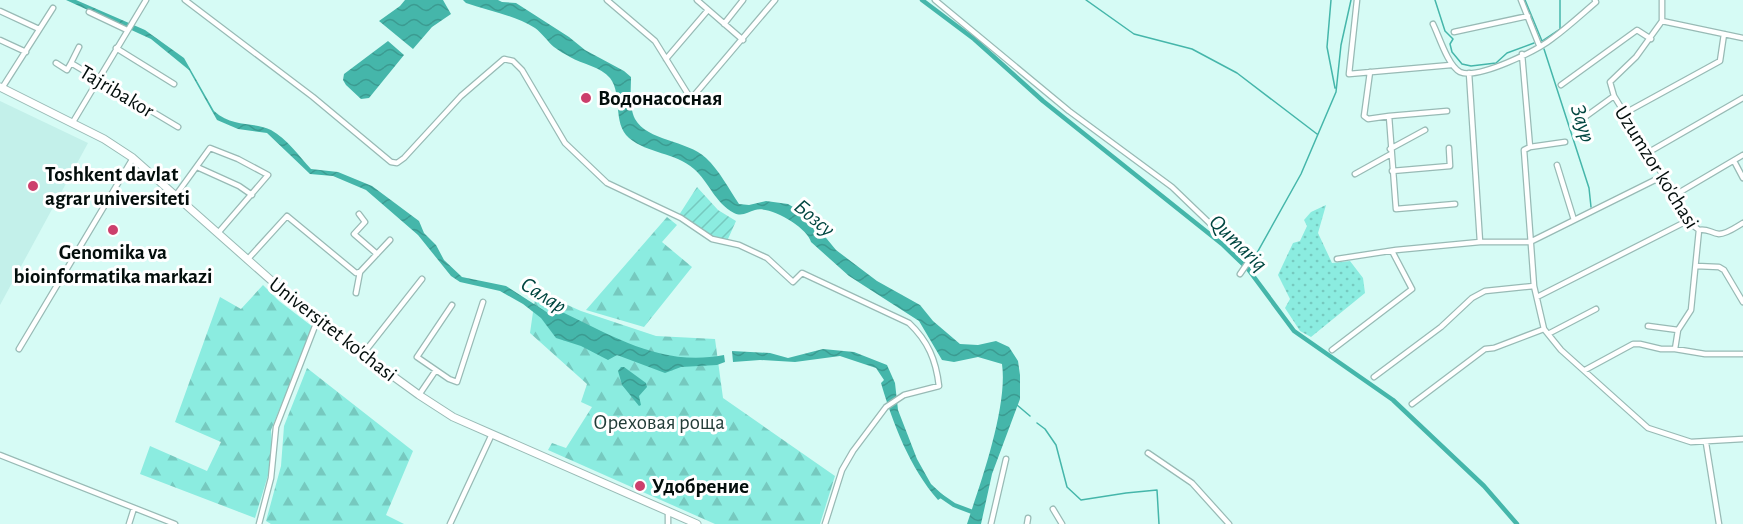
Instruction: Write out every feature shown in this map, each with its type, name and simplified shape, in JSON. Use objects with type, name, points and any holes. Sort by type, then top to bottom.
[{"type":"main road","name":"Universitet ko'chasi","points":[[1,88],[73,122],[133,158],[317,321],[419,395],[467,424],[697,524]]},
{"type":"street","points":[[73,122],[146,0]]},
{"type":"street","points":[[185,0],[313,97],[391,162],[397,163],[404,158],[461,96],[504,59],[513,61],[522,70],[565,143],[607,183],[681,218],[712,239],[739,245],[766,258],[793,282],[802,273],[909,323],[920,334],[932,354],[939,386],[904,395],[886,407],[842,470],[825,524]]},
{"type":"street","points":[[608,0],[655,41],[691,99],[775,0]]},
{"type":"street","points":[[697,0],[743,40]]},
{"type":"street","points":[[724,24],[743,0]]},
{"type":"street","points":[[935,0],[1069,111],[1172,187],[1249,261],[1240,274]]},
{"type":"street","points":[[1357,0],[1349,74],[1451,65]]},
{"type":"street","points":[[1521,0],[1539,45]]},
{"type":"street","points":[[1433,24],[1451,65],[1460,72],[1469,74],[1497,68],[1552,39],[1596,2],[1595,0]]},
{"type":"street","points":[[1662,0],[1662,21],[1743,38]]},
{"type":"street","points":[[1,88],[53,8]]},
{"type":"street","points":[[666,59],[708,10]]},
{"type":"street","points":[[0,11],[39,29]]},
{"type":"street","points":[[89,12],[127,30]]},
{"type":"street","points":[[1454,32],[1528,16]]},
{"type":"street","name":"Uzumzor ko'chasi","points":[[1662,21],[1636,57],[1610,82],[1614,96],[1675,195],[1687,221],[1699,230],[1691,310],[1678,330],[1675,349]]},
{"type":"street","points":[[1561,85],[1637,30],[1651,39]]},
{"type":"street","points":[[1625,113],[1720,61],[1724,34]]},
{"type":"street","points":[[0,40],[26,52]]},
{"type":"street","name":"Tajribakor","points":[[79,47],[71,63],[178,127]]},
{"type":"street","name":"Tajribakor","points":[[116,48],[174,84]]},
{"type":"street","points":[[1522,54],[1530,147]]},
{"type":"street","points":[[56,63],[67,70],[71,63]]},
{"type":"street","points":[[1370,72],[1364,116],[1368,118],[1447,111]]},
{"type":"street","points":[[1469,74],[1480,242]]},
{"type":"street","points":[[1574,125],[1614,96]]},
{"type":"street","points":[[1648,152],[1743,98]]},
{"type":"street","points":[[1389,116],[1396,209],[1455,204]]},
{"type":"street","points":[[1355,174],[1425,130]]},
{"type":"street","points":[[1565,142],[1524,150],[1534,286],[1544,329],[1561,350],[1648,428],[1691,442],[1706,443],[1743,439]]},
{"type":"street","points":[[176,195],[210,148],[268,174],[218,233]]},
{"type":"street","points":[[1392,171],[1450,166],[1449,148]]},
{"type":"street","points":[[1675,195],[1743,155]]},
{"type":"street","points":[[19,349],[133,158]]},
{"type":"street","points":[[1734,161],[1743,178]]},
{"type":"street","points":[[1557,165],[1574,220]]},
{"type":"street","points":[[197,167],[239,186],[252,195]]},
{"type":"street","points":[[1337,259],[1480,242],[1530,242],[1663,176]]},
{"type":"street","points":[[359,214],[365,222],[354,234],[377,254]]},
{"type":"street","points":[[247,260],[286,216],[356,273],[360,272]]},
{"type":"street","points":[[1537,297],[1687,221]]},
{"type":"street","points":[[1699,230],[1706,229],[1717,234],[1743,224]]},
{"type":"street","points":[[356,292],[360,272],[390,240]]},
{"type":"street","points":[[1332,350],[1412,289],[1392,251]]},
{"type":"street","points":[[1696,266],[1719,267],[1724,270],[1743,302]]},
{"type":"street","points":[[363,354],[422,279]]},
{"type":"street","points":[[1374,377],[1441,327],[1472,298],[1485,291],[1534,286]]},
{"type":"street","points":[[452,305],[417,357],[457,382],[483,302]]},
{"type":"street","points":[[1548,334],[1596,309]]},
{"type":"street","points":[[259,524],[271,478],[276,427],[317,321]]},
{"type":"street","points":[[1648,326],[1678,330]]},
{"type":"street","points":[[1412,404],[1485,349],[1494,348],[1544,329]]},
{"type":"street","points":[[1585,370],[1633,344],[1705,354],[1743,354]]},
{"type":"street","points":[[419,395],[436,370]]},
{"type":"street","points":[[450,524],[492,434]]},
{"type":"street","points":[[1706,443],[1719,524]]},
{"type":"street","points":[[1148,453],[1192,483],[1229,524]]},
{"type":"street","points":[[0,455],[175,524]]},
{"type":"street","points":[[991,524],[1006,459]]},
{"type":"street","points":[[129,524],[134,508]]},
{"type":"street","points":[[1053,508],[1062,524]]},
{"type":"street","points":[[668,511],[668,524]]},
{"type":"shaded area","name":"Toshkent davlat agrar universiteti","points":[[0,101],[88,143],[0,305]]},
{"type":"green space","points":[[697,187],[718,210],[736,221],[728,239],[712,238],[679,215]]},
{"type":"green space","points":[[1326,205],[1318,233],[1332,263],[1350,261],[1363,278],[1365,293],[1311,337],[1300,331],[1285,308],[1290,299],[1278,275],[1293,243],[1300,241],[1307,226],[1304,220],[1311,212]]},
{"type":"green space","points":[[667,217],[677,225],[662,242],[692,267],[644,327],[586,310]]},
{"type":"green space","points":[[263,285],[279,301],[313,327],[271,430],[273,459],[255,518],[140,474],[150,446],[207,471],[221,442],[175,422],[220,297],[241,309]]},
{"type":"green space","name":"Ореховая роща","points":[[536,291],[581,311],[656,336],[715,339],[723,398],[835,476],[820,524],[715,524],[548,450],[552,443],[566,448],[592,407],[581,402],[587,384],[530,333]]},
{"type":"green space","points":[[307,368],[413,451],[386,515],[404,524],[271,524],[266,521],[281,466],[284,426]]},
{"type":"water","name":"Салар","points":[[66,0],[76,0],[145,30],[184,58],[214,111],[221,116],[235,122],[271,130],[288,143],[311,169],[338,172],[372,186],[419,221],[424,233],[436,245],[444,260],[462,277],[506,286],[548,313],[562,312],[620,340],[640,347],[680,357],[701,358],[724,355],[725,362],[717,365],[681,367],[665,373],[617,355],[608,360],[581,346],[556,338],[541,318],[523,304],[500,291],[460,282],[451,276],[418,235],[366,190],[333,176],[310,174],[267,133],[238,129],[217,120],[189,70],[151,39]]},
{"type":"water","points":[[405,0],[443,0],[451,14],[432,27],[413,49],[379,21]]},
{"type":"water","name":"Бозсу","points":[[463,0],[498,0],[516,3],[585,50],[624,71],[631,77],[632,109],[635,119],[641,126],[648,132],[689,147],[706,158],[720,174],[739,204],[749,205],[766,201],[788,204],[808,216],[836,250],[877,281],[920,305],[933,321],[960,344],[978,345],[996,341],[1009,347],[1018,361],[1020,399],[992,474],[981,524],[967,524],[986,466],[997,422],[1003,381],[1002,364],[978,357],[954,362],[942,360],[919,321],[849,276],[811,242],[796,224],[779,214],[762,209],[742,214],[734,213],[722,204],[699,174],[687,163],[644,147],[629,138],[621,125],[614,85],[606,74],[560,51],[538,30],[527,24]]},
{"type":"water","points":[[388,41],[404,55],[369,98],[361,99],[346,85],[343,80],[344,74]]},
{"type":"water","points":[[823,349],[854,352],[887,365],[895,383],[898,410],[917,459],[931,484],[944,496],[938,500],[911,460],[886,398],[881,383],[884,380],[876,368],[840,356],[795,362],[760,360],[733,362],[732,351],[770,353],[788,358]]},
{"type":"water","points":[[621,367],[646,383],[647,387],[639,396],[641,405],[639,406],[622,385],[618,371]]},
{"type":"waterway","name":"Qumariq","points":[[922,0],[974,39],[1043,101],[1222,244],[1248,269],[1294,331],[1393,400],[1484,486],[1517,524]]},
{"type":"waterway","points":[[1086,0],[1134,34],[1192,49],[1237,73],[1317,134]]},
{"type":"waterway","points":[[1331,0],[1327,47],[1335,88]]},
{"type":"waterway","points":[[1248,269],[1301,174],[1336,92],[1341,45],[1351,0]]},
{"type":"waterway","points":[[1435,0],[1445,31],[1453,39],[1450,44],[1452,52],[1462,64],[1471,66],[1496,63],[1507,53],[1534,43]]},
{"type":"waterway","name":"Заур","points":[[1525,0],[1542,41],[1560,29],[1560,0]]},
{"type":"waterway","name":"Заур","points":[[1544,49],[1589,188],[1591,207]]},
{"type":"waterway","points":[[1017,405],[1030,416]]},
{"type":"waterway","points":[[1037,423],[1045,429],[1056,445],[1067,487],[1081,500],[1157,490],[1159,524]]},
{"type":"waterway","name":"Салар","points":[[938,494],[954,505],[975,513]]},
{"type":"place","name":"Водонасосная","points":[[586,98]]},
{"type":"place","name":"Toshkent davlat agrar universiteti","points":[[33,186]]},
{"type":"place","name":"Genomika va bioinformatika markazi","points":[[113,230]]},
{"type":"place","name":"Удобрение","points":[[640,486]]}]
